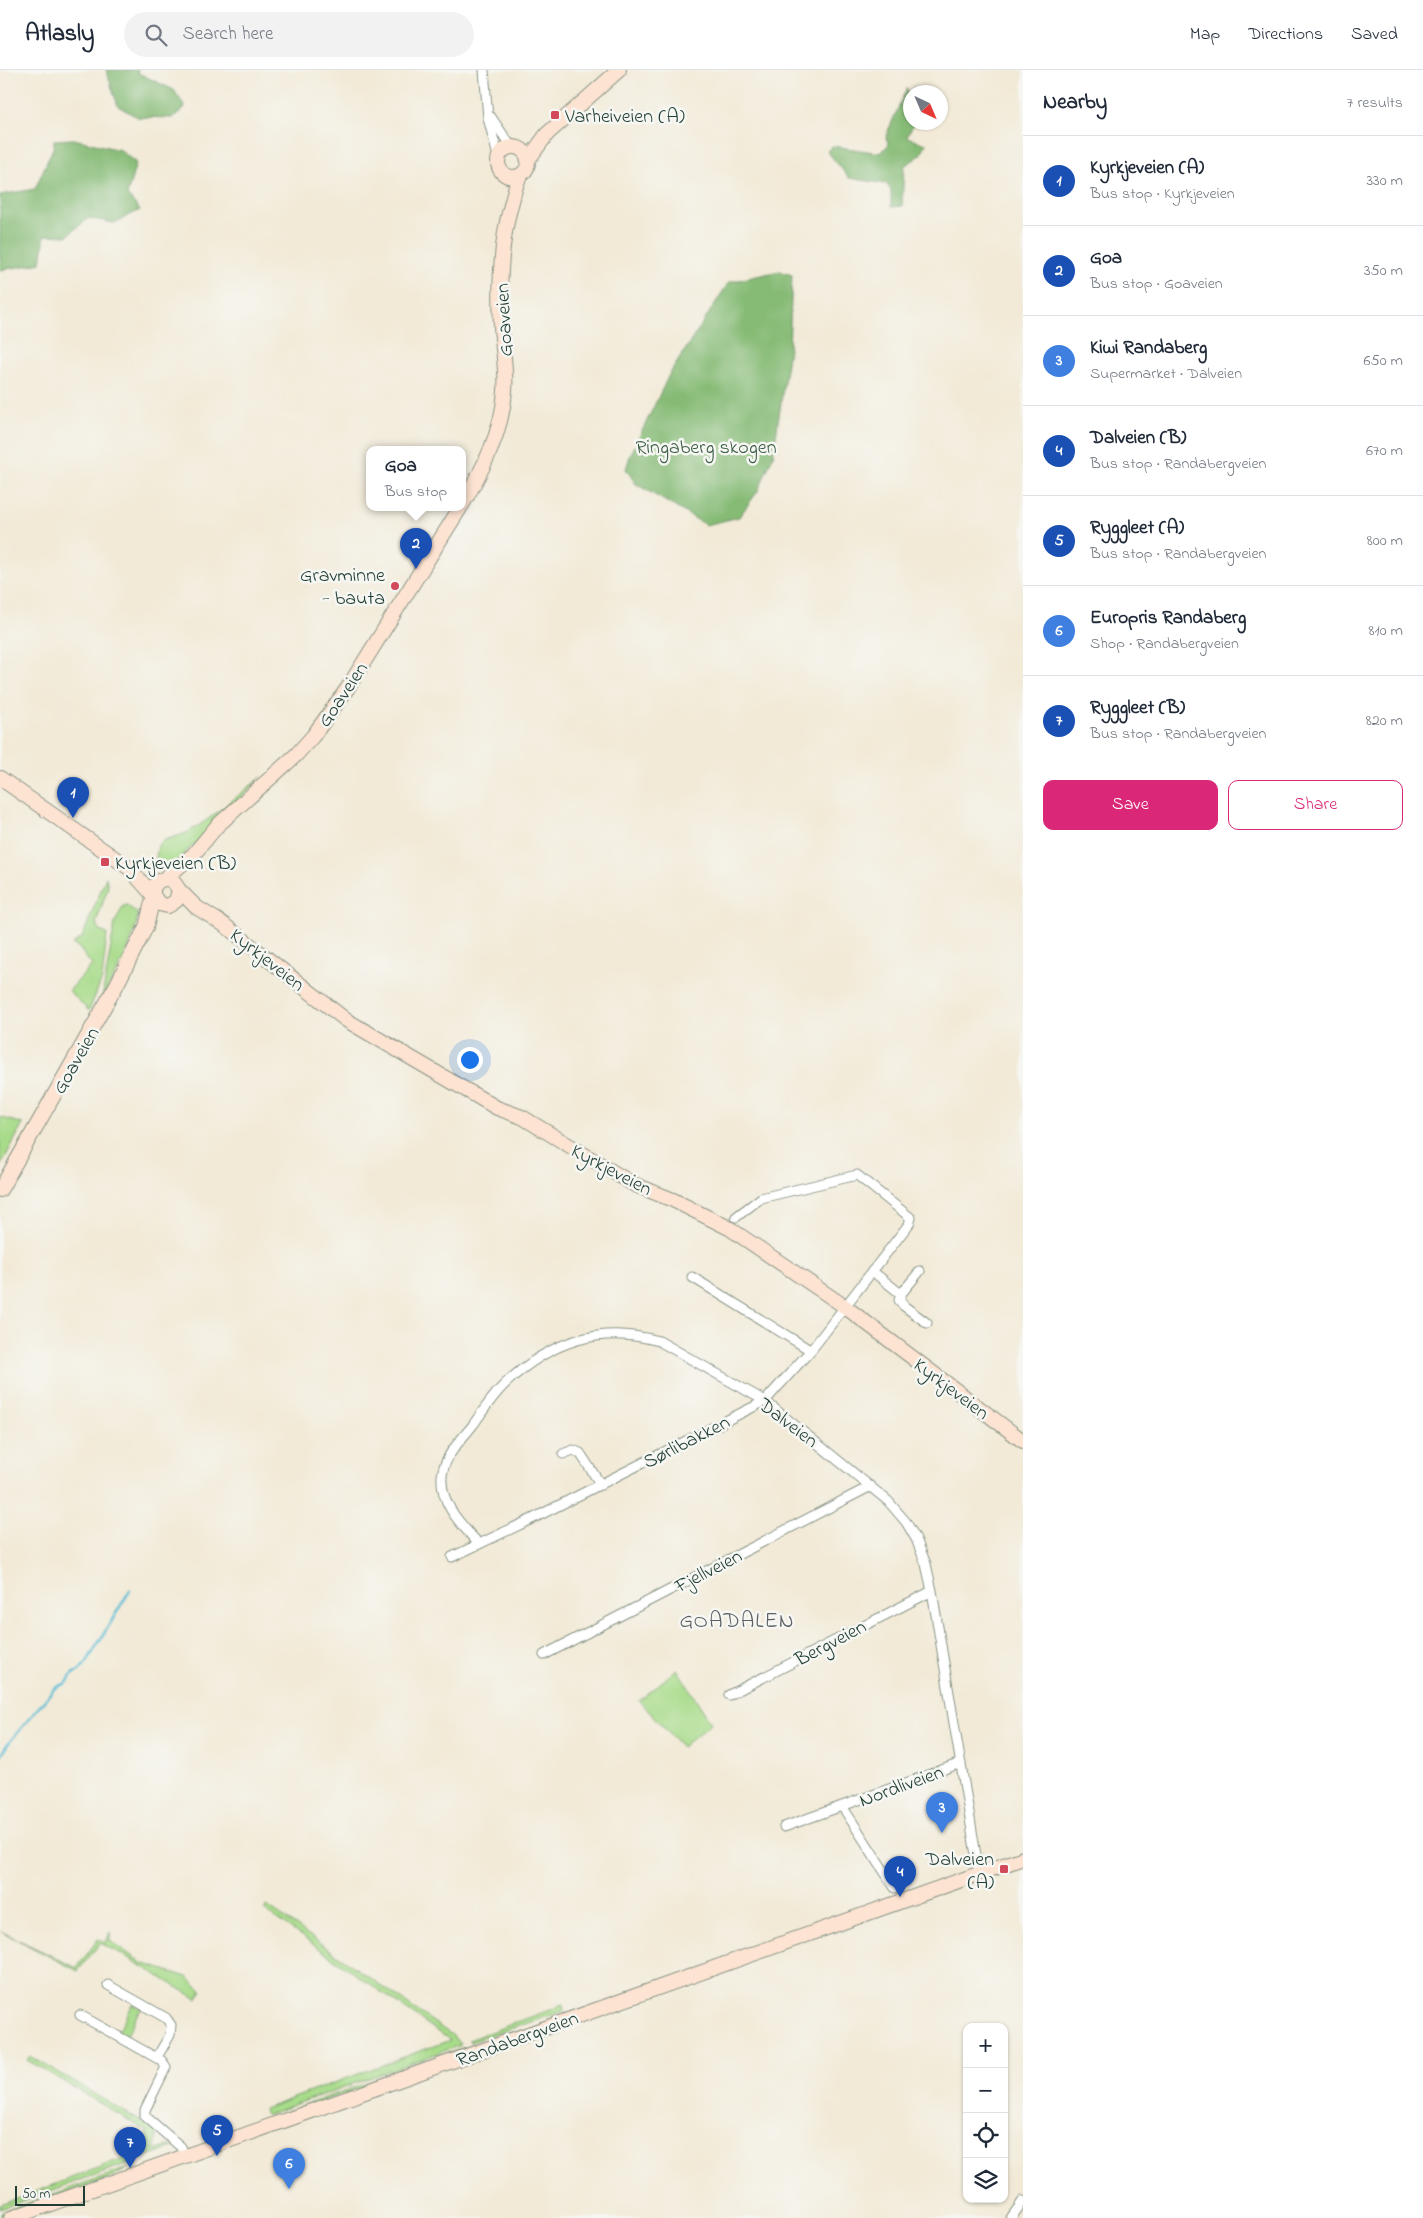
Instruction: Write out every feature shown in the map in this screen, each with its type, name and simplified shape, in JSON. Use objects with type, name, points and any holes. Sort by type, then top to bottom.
[{"type":"main road","points":[[547,134],[525,146],[504,149],[498,156],[501,172],[511,177],[520,176],[526,169],[528,160],[547,134],[619,70]]},
{"type":"main road","points":[[516,147],[525,152],[528,160]]},
{"type":"main road","name":"Goaveien","points":[[501,172],[508,217]]},
{"type":"main road","name":"Goaveien","points":[[466,497],[490,453],[499,429],[503,409],[506,390],[501,328],[500,281],[508,217],[516,183],[520,176]]},
{"type":"main road","name":"Goaveien","points":[[0,1190],[116,986],[146,927],[154,885],[193,855],[229,814],[296,755],[326,719],[458,511]]},
{"type":"main road","points":[[0,778],[130,868],[173,881],[179,889]]},
{"type":"main road","name":"Goaveien","points":[[146,927],[178,898],[179,889],[193,855]]},
{"type":"main road","points":[[130,868],[159,904],[170,905]]},
{"type":"main road","name":"Kyrkjeveien","points":[[179,889],[196,907],[223,924],[346,1020],[497,1108],[522,1117],[633,1184],[673,1200],[729,1228],[844,1306],[1023,1441]]},
{"type":"main road","name":"Kyrkjeveien","points":[[170,905],[196,907]]},
{"type":"main road","name":"Randabergveien","points":[[11,2218],[1023,1858]]},
{"type":"street","points":[[484,70],[487,110],[498,156]]},
{"type":"street","points":[[487,110],[502,134],[516,147]]},
{"type":"street","name":"Sørlibakken","points":[[452,1557],[600,1485],[764,1401],[810,1350],[909,1224],[911,1218],[857,1175],[761,1198],[736,1217]]},
{"type":"street","points":[[872,1271],[901,1294]]},
{"type":"street","points":[[920,1271],[901,1294],[900,1300],[904,1306],[927,1323]]},
{"type":"street","points":[[692,1277],[810,1350]]},
{"type":"street","name":"Dalveien","points":[[479,1544],[452,1513],[444,1495],[442,1476],[447,1458],[505,1384],[549,1352],[572,1341],[596,1335],[620,1333],[639,1335],[659,1340],[764,1401],[871,1486],[900,1515],[916,1539],[926,1564],[932,1591],[980,1873]]},
{"type":"street","points":[[563,1454],[573,1450],[580,1453],[600,1485]]},
{"type":"street","name":"Fjellveien","points":[[544,1655],[871,1486]]},
{"type":"street","name":"Bergveien","points":[[729,1695],[932,1591]]},
{"type":"street","name":"Nordliveien","points":[[784,1827],[961,1763]]},
{"type":"street","name":"Nordliveien","points":[[842,1806],[895,1888]]},
{"type":"street","points":[[108,1986],[166,2018],[171,2025],[170,2034],[156,2057]]},
{"type":"street","points":[[80,2015],[156,2057],[166,2067],[145,2110],[145,2116],[181,2147],[185,2157]]},
{"type":"street","points":[[1011,2218],[1023,2201]]},
{"type":"green space","points":[[106,70],[138,70],[138,73],[174,90],[185,107],[173,118],[137,117],[118,106]]},
{"type":"green space","points":[[903,97],[903,130],[910,130],[907,137],[926,144],[921,155],[904,166],[902,206],[891,207],[891,191],[887,184],[849,178],[827,151],[832,146],[881,153],[889,144],[886,138]]},
{"type":"green space","points":[[74,139],[120,150],[136,163],[127,195],[140,210],[114,223],[88,218],[67,236],[45,235],[41,263],[0,270],[0,195],[35,189],[54,146],[54,140]]},
{"type":"green space","name":"Ringaberg skogen","points":[[780,271],[792,275],[789,349],[773,456],[758,491],[739,517],[706,525],[636,484],[626,469],[630,456],[669,375],[729,282]]},
{"type":"green space","points":[[262,777],[172,866],[159,870],[150,868],[156,858],[158,845],[161,842],[186,833],[199,825]]},
{"type":"green space","points":[[106,877],[108,887],[96,923],[100,931],[107,934],[102,979],[89,1011],[69,991],[92,965],[78,947],[72,944],[82,938]]},
{"type":"green space","points":[[127,905],[138,914],[136,925],[124,957],[102,998],[115,923],[123,906]]},
{"type":"green space","points":[[0,1117],[23,1124],[0,1167]]},
{"type":"green space","points":[[677,1669],[711,1723],[682,1747],[639,1701]]},
{"type":"green space","points":[[267,1906],[456,2038],[461,2045],[266,2115],[264,2109],[450,2040],[264,1910]]},
{"type":"green space","points":[[0,1931],[77,1968],[98,1939],[106,1943],[110,1932],[110,1941],[142,1963],[187,1977],[202,1990],[197,1999],[100,1943],[78,1971]]},
{"type":"green space","points":[[133,2004],[142,2009],[126,2037],[117,2033]]},
{"type":"green space","points":[[563,2005],[564,2011],[471,2042],[469,2040]]},
{"type":"green space","points":[[464,2048],[465,2052],[271,2119],[272,2117]]},
{"type":"green space","points":[[30,2056],[157,2131],[155,2150],[168,2146],[173,2147],[0,2209],[0,2205],[137,2153],[147,2143],[147,2131],[27,2060]]},
{"type":"green space","points":[[128,2168],[113,2177],[0,2217],[0,2213]]},
{"type":"waterway","points":[[0,1756],[55,1688],[67,1683],[72,1674],[79,1671],[87,1662],[130,1590]]},
{"type":"place","name":"Varheiveien (A)","points":[[555,115]]},
{"type":"place","name":"Goa","points":[[416,569]]},
{"type":"place","name":"Gravminne - bauta","points":[[395,586]]},
{"type":"place","name":"Kyrkjeveien (A)","points":[[73,818]]},
{"type":"place","name":"Kyrkjeveien (B)","points":[[105,862]]},
{"type":"place","name":"Kiwi Randaberg","points":[[942,1833]]},
{"type":"place","name":"Dalveien (A)","points":[[1004,1869]]},
{"type":"place","name":"Dalveien (B)","points":[[900,1897]]},
{"type":"place","name":"Ryggleet (A)","points":[[217,2156]]},
{"type":"place","name":"Ryggleet (B)","points":[[130,2168]]},
{"type":"place","name":"Europris Randaberg","points":[[289,2189]]},
{"type":"district","name":"GOADALEN","points":[[737,1619]]}]
